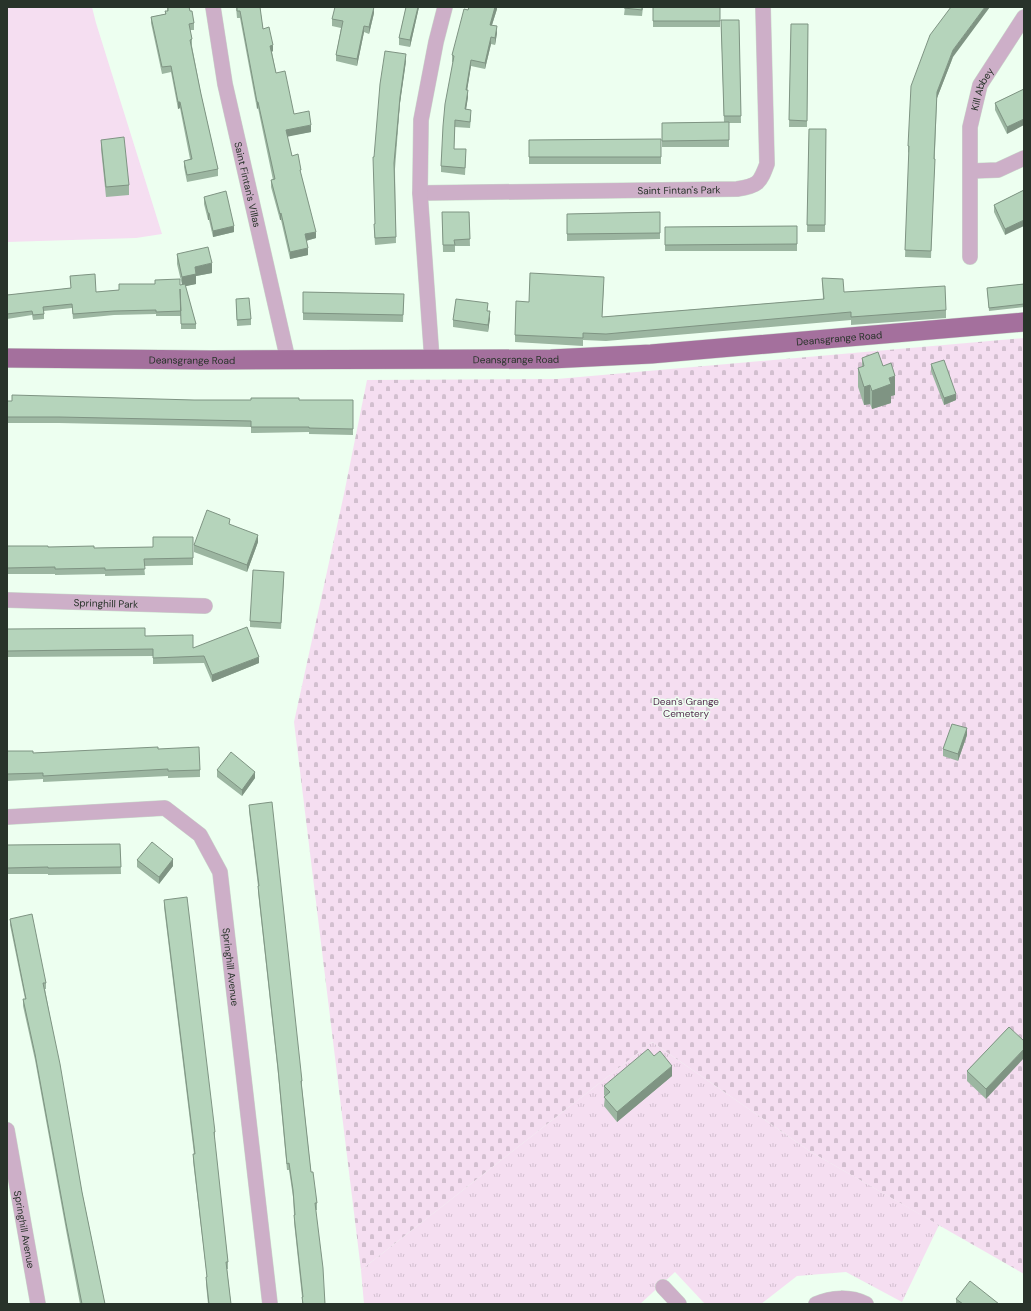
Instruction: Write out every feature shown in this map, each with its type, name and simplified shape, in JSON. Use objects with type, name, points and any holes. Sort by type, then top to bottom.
[{"type":"main road","name":"Deansgrange Road","points":[[7,358],[288,360],[550,359],[631,356],[1024,322]]},
{"type":"street","name":"Saint Fintan's Villas","points":[[213,7],[225,84],[288,360]]},
{"type":"street","points":[[432,360],[420,193],[421,120],[436,42],[445,7]]},
{"type":"street","name":"Saint Fintan's Park","points":[[420,193],[737,189],[758,183],[764,174],[767,164],[764,7]]},
{"type":"street","name":"Kill Abbey","points":[[970,257],[970,127],[980,85],[1024,16]]},
{"type":"street","points":[[971,171],[998,170],[1024,158]]},
{"type":"street","name":"Springhill Park","points":[[7,600],[205,606]]},
{"type":"street","name":"Springhill Avenue","points":[[7,817],[165,808],[200,835],[220,872],[270,1304]]},
{"type":"street","name":"Springhill Avenue","points":[[7,1130],[38,1304]]},
{"type":"street","points":[[663,1287],[679,1304]]},
{"type":"street","points":[[820,1302],[841,1298],[866,1304]]},
{"type":"green space","points":[[7,7],[92,7],[162,234],[136,238],[7,242]]},
{"type":"green space","name":"Dean's Grange Cemetery","points":[[1024,338],[1024,1274],[811,1152],[652,1042],[361,1270],[294,722],[344,494],[367,380],[557,379]]},
{"type":"green space","points":[[652,1042],[811,1152],[939,1225],[902,1302],[846,1272],[797,1276],[761,1304],[705,1304],[675,1272],[640,1304],[364,1304],[361,1270]]},
{"type":"building","points":[[168,7],[189,7],[190,11],[192,11],[194,23],[189,24],[192,39],[190,40],[218,169],[187,175],[184,161],[192,159],[180,102],[178,102],[171,66],[162,67],[151,17],[166,14],[165,11],[168,11]]},
{"type":"building","points":[[237,7],[260,7],[263,29],[269,27],[273,45],[270,46],[276,73],[285,71],[294,114],[309,111],[311,125],[286,130],[292,156],[298,154],[300,170],[316,232],[305,234],[308,248],[290,252],[281,213],[280,214],[271,180],[275,179],[257,102],[240,11],[237,11]]},
{"type":"building","points":[[335,7],[374,7],[369,27],[364,26],[357,59],[336,55],[343,21],[332,19]]},
{"type":"building","points":[[406,7],[418,7],[410,40],[399,38]]},
{"type":"building","points":[[469,7],[495,7],[490,25],[497,26],[495,38],[491,37],[485,63],[471,60],[466,90],[468,90],[465,109],[471,110],[470,122],[455,120],[454,149],[466,149],[465,168],[441,166],[445,104],[454,56],[452,55],[464,9],[468,10]]},
{"type":"building","points":[[642,7],[642,10],[624,8]]},
{"type":"building","points":[[653,7],[720,7],[720,21],[653,21]]},
{"type":"building","points":[[951,7],[985,7],[953,50],[937,92],[931,251],[905,250],[911,86],[930,35]]},
{"type":"building","points":[[721,20],[739,20],[741,116],[724,116]]},
{"type":"building","points":[[791,24],[808,24],[807,121],[789,120]]},
{"type":"building","points":[[385,51],[406,54],[400,97],[394,163],[396,237],[375,238],[373,157],[380,84]]},
{"type":"building","points":[[1024,89],[1024,119],[1007,127],[995,103]]},
{"type":"building","points":[[729,122],[729,140],[662,141],[662,123]]},
{"type":"building","points":[[809,129],[826,129],[825,225],[807,225]]},
{"type":"building","points":[[124,137],[129,185],[106,187],[101,140]]},
{"type":"building","points":[[661,139],[661,157],[529,157],[529,140]]},
{"type":"building","points":[[1024,190],[1024,220],[1005,229],[994,205]]},
{"type":"building","points":[[226,191],[234,226],[213,231],[204,197]]},
{"type":"building","points":[[442,212],[469,212],[470,239],[454,240],[455,245],[443,245]]},
{"type":"building","points":[[660,212],[660,233],[567,234],[567,214]]},
{"type":"building","points":[[797,226],[797,244],[665,245],[665,227]]},
{"type":"building","points":[[208,247],[212,263],[195,267],[196,274],[182,277],[177,254]]},
{"type":"building","points":[[530,273],[604,277],[602,317],[824,299],[822,278],[843,279],[844,292],[945,286],[946,310],[851,317],[851,312],[606,334],[583,333],[583,338],[515,335],[516,301],[529,302]]},
{"type":"building","points":[[95,274],[96,292],[119,290],[119,284],[155,284],[155,280],[180,279],[180,285],[185,284],[196,324],[181,324],[181,311],[114,311],[73,314],[72,304],[43,307],[44,314],[33,315],[32,311],[7,314],[7,295],[71,288],[70,276]]},
{"type":"building","points":[[1024,284],[1024,304],[989,308],[987,288]]},
{"type":"building","points":[[303,292],[404,294],[403,315],[303,313]]},
{"type":"building","points":[[249,298],[251,319],[237,320],[236,299]]},
{"type":"building","points":[[456,299],[488,303],[487,311],[490,311],[488,325],[453,320]]},
{"type":"building","points":[[878,352],[883,366],[891,363],[895,376],[889,378],[891,384],[872,391],[870,385],[864,387],[858,368],[864,366],[862,358]]},
{"type":"building","points":[[944,360],[956,394],[944,398],[931,364]]},
{"type":"building","points":[[12,395],[194,400],[299,398],[299,400],[353,400],[353,429],[251,427],[251,421],[7,417],[7,401],[12,401]]},
{"type":"building","points":[[207,510],[230,519],[229,524],[258,535],[247,565],[194,545]]},
{"type":"building","points":[[153,537],[193,537],[193,558],[144,559],[145,569],[55,569],[55,567],[7,568],[7,546],[94,546],[94,548],[153,547]]},
{"type":"building","points":[[253,570],[284,572],[281,623],[250,621]]},
{"type":"building","points":[[247,627],[259,657],[212,675],[204,656],[153,658],[153,649],[7,651],[7,629],[145,628],[145,636],[193,635],[193,648]]},
{"type":"building","points":[[952,724],[967,728],[958,754],[943,749]]},
{"type":"building","points":[[158,747],[158,749],[199,747],[200,770],[168,771],[168,769],[43,776],[43,773],[7,774],[7,751],[33,751],[33,753]]},
{"type":"building","points":[[231,752],[255,772],[242,790],[217,770]]},
{"type":"building","points":[[272,802],[311,1172],[313,1172],[317,1203],[315,1203],[323,1268],[325,1304],[303,1304],[293,1190],[289,1163],[287,1164],[259,886],[249,805]]},
{"type":"building","points":[[152,842],[173,859],[159,877],[137,860]]},
{"type":"building","points":[[120,844],[121,867],[7,868],[7,845]]},
{"type":"building","points":[[187,897],[215,1132],[231,1304],[209,1304],[193,1154],[195,1154],[164,900]]},
{"type":"building","points":[[32,914],[46,983],[43,983],[60,1064],[82,1192],[105,1304],[82,1304],[35,1054],[23,999],[26,999],[10,919]]},
{"type":"building","points":[[1009,1027],[1024,1041],[1024,1049],[986,1089],[967,1071]]},
{"type":"building","points":[[648,1049],[654,1056],[660,1051],[672,1066],[617,1112],[604,1097],[610,1092],[604,1086]]},
{"type":"building","points":[[970,1281],[999,1304],[963,1304],[956,1299]]}]
